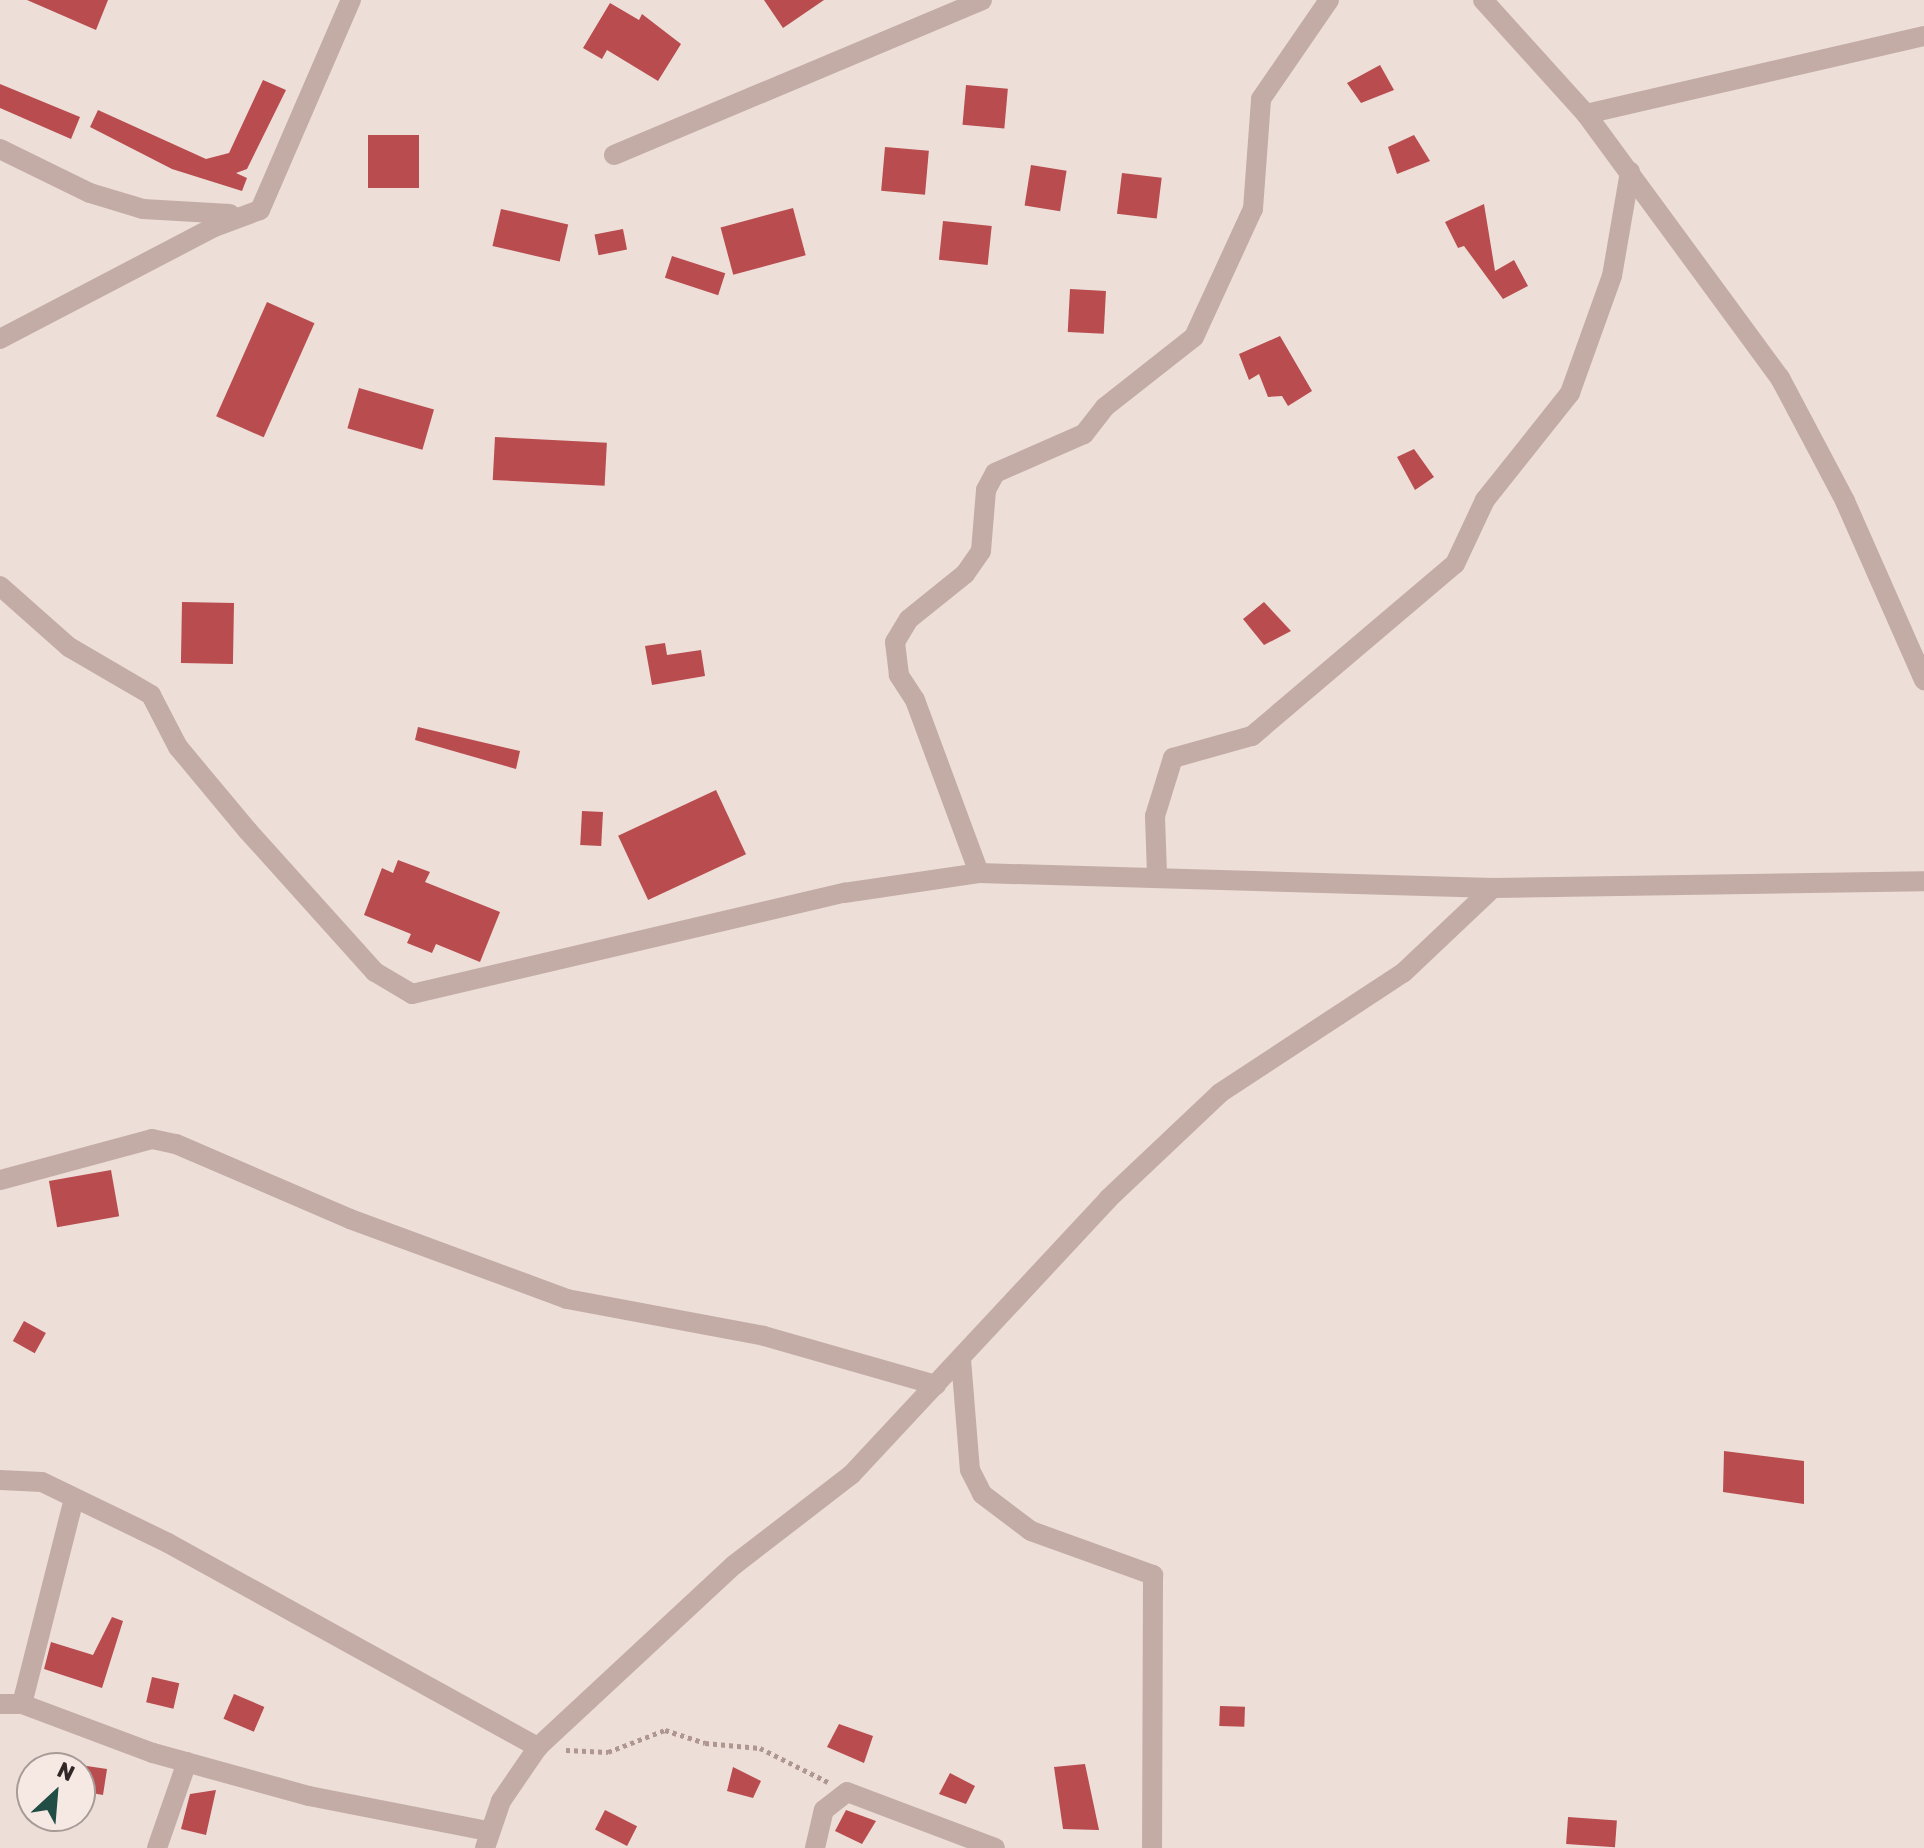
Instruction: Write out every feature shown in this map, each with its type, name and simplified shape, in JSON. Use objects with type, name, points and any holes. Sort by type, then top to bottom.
[{"type":"street","points":[[0,339],[214,227],[260,210],[351,0]]},
{"type":"street","points":[[614,155],[982,0]]},
{"type":"street","points":[[979,873],[915,700],[899,675],[895,642],[909,619],[965,574],[981,551],[986,490],[995,473],[1084,434],[1105,407],[1194,337],[1253,209],[1261,99],[1329,0]]},
{"type":"street","points":[[1483,0],[1586,114],[1780,378],[1845,501],[1924,680]]},
{"type":"street","points":[[1586,114],[1924,36]]},
{"type":"street","points":[[0,149],[90,193],[143,209],[205,216],[260,210]]},
{"type":"street","points":[[1157,874],[1155,816],[1173,758],[1252,736],[1455,564],[1485,500],[1570,393],[1612,276],[1630,172]]},
{"type":"street","points":[[0,586],[69,647],[151,695],[178,747],[248,831],[375,972],[412,994],[844,893],[979,873],[1157,874],[1493,888],[1924,881]]},
{"type":"street","points":[[0,1704],[22,1704],[187,1762],[487,1840],[538,1747],[734,1565],[851,1475],[1108,1199],[1220,1093],[1403,973],[1493,888]]},
{"type":"street","points":[[0,1180],[152,1139],[176,1144],[377,1230],[567,1299],[764,1336],[936,1385]]},
{"type":"street","points":[[961,1359],[968,1458],[982,1494],[1031,1531],[1153,1575],[1152,1848]]},
{"type":"street","points":[[0,1480],[42,1482],[168,1543],[538,1747]]},
{"type":"street","points":[[22,1704],[74,1499]]},
{"type":"street","points":[[157,1848],[187,1762]]},
{"type":"street","points":[[815,1848],[824,1810],[847,1792],[995,1848]]},
{"type":"path","points":[[538,1747],[608,1752],[665,1730],[705,1743],[760,1748],[847,1792]]},
{"type":"building","points":[[27,0],[108,0],[96,30]]},
{"type":"building","points":[[764,0],[824,0],[783,28]]},
{"type":"building","points":[[610,3],[639,20],[642,14],[681,44],[658,81],[607,50],[602,59],[583,48]]},
{"type":"building","points":[[1380,65],[1394,90],[1361,103],[1347,83]]},
{"type":"building","points":[[263,80],[286,90],[247,169],[236,173],[247,178],[242,191],[172,169],[90,127],[98,110],[206,159],[229,153]]},
{"type":"building","points":[[0,84],[80,117],[71,139],[0,108]]},
{"type":"building","points":[[966,85],[1008,89],[1004,129],[963,125]]},
{"type":"building","points":[[368,135],[419,135],[419,188],[368,188]]},
{"type":"building","points":[[1414,135],[1430,161],[1397,174],[1388,147]]},
{"type":"building","points":[[885,147],[929,151],[925,195],[881,191]]},
{"type":"building","points":[[1031,165],[1067,171],[1060,211],[1025,205]]},
{"type":"building","points":[[1122,173],[1162,178],[1157,219],[1117,214]]},
{"type":"building","points":[[1484,204],[1495,271],[1514,260],[1528,286],[1503,299],[1464,246],[1458,248],[1445,222]]},
{"type":"building","points":[[793,208],[806,255],[733,275],[721,227]]},
{"type":"building","points":[[501,209],[568,225],[560,262],[492,246]]},
{"type":"building","points":[[943,221],[992,226],[988,265],[939,260]]},
{"type":"building","points":[[623,229],[627,250],[599,255],[595,235]]},
{"type":"building","points":[[672,256],[725,273],[718,295],[665,278]]},
{"type":"building","points":[[1070,289],[1106,291],[1104,334],[1068,332]]},
{"type":"building","points":[[267,302],[315,323],[264,437],[216,416]]},
{"type":"building","points":[[1280,336],[1312,391],[1288,406],[1282,396],[1268,397],[1259,374],[1249,380],[1239,354]]},
{"type":"building","points":[[359,388],[434,409],[422,450],[347,428]]},
{"type":"building","points":[[495,437],[607,443],[605,486],[493,480]]},
{"type":"building","points":[[1414,449],[1434,477],[1415,490],[1397,457]]},
{"type":"building","points":[[182,602],[234,603],[233,664],[181,663]]},
{"type":"building","points":[[1264,602],[1291,631],[1264,645],[1243,619]]},
{"type":"building","points":[[665,643],[667,655],[701,650],[705,676],[652,685],[645,646]]},
{"type":"building","points":[[418,727],[520,751],[516,769],[415,740]]},
{"type":"building","points":[[716,790],[746,854],[648,900],[618,836]]},
{"type":"building","points":[[582,811],[603,812],[601,846],[580,845]]},
{"type":"building","points":[[398,860],[430,872],[425,882],[500,912],[480,962],[436,944],[432,953],[407,943],[411,934],[364,915],[382,868],[393,873]]},
{"type":"building","points":[[111,1170],[119,1216],[57,1227],[49,1181]]},
{"type":"building","points":[[24,1321],[46,1333],[35,1353],[13,1341]]},
{"type":"building","points":[[1724,1451],[1804,1461],[1804,1504],[1723,1492]]},
{"type":"building","points":[[112,1617],[123,1621],[102,1688],[44,1669],[51,1642],[93,1655]]},
{"type":"building","points":[[152,1677],[179,1683],[173,1709],[146,1702]]},
{"type":"building","points":[[234,1694],[264,1707],[254,1732],[223,1719]]},
{"type":"building","points":[[1220,1706],[1245,1707],[1244,1727],[1219,1726]]},
{"type":"building","points":[[839,1724],[873,1736],[864,1763],[827,1747]]},
{"type":"building","points":[[1085,1764],[1099,1830],[1063,1829],[1054,1767]]},
{"type":"building","points":[[96,1767],[107,1769],[103,1795],[96,1794]]},
{"type":"building","points":[[733,1767],[761,1781],[753,1798],[727,1791]]},
{"type":"building","points":[[950,1773],[975,1786],[966,1804],[939,1794]]},
{"type":"building","points":[[216,1790],[206,1835],[181,1829],[190,1794]]},
{"type":"building","points":[[605,1810],[637,1826],[627,1846],[595,1830]]},
{"type":"building","points":[[846,1810],[876,1821],[862,1844],[835,1831]]},
{"type":"building","points":[[1568,1817],[1617,1820],[1615,1847],[1566,1844]]}]
